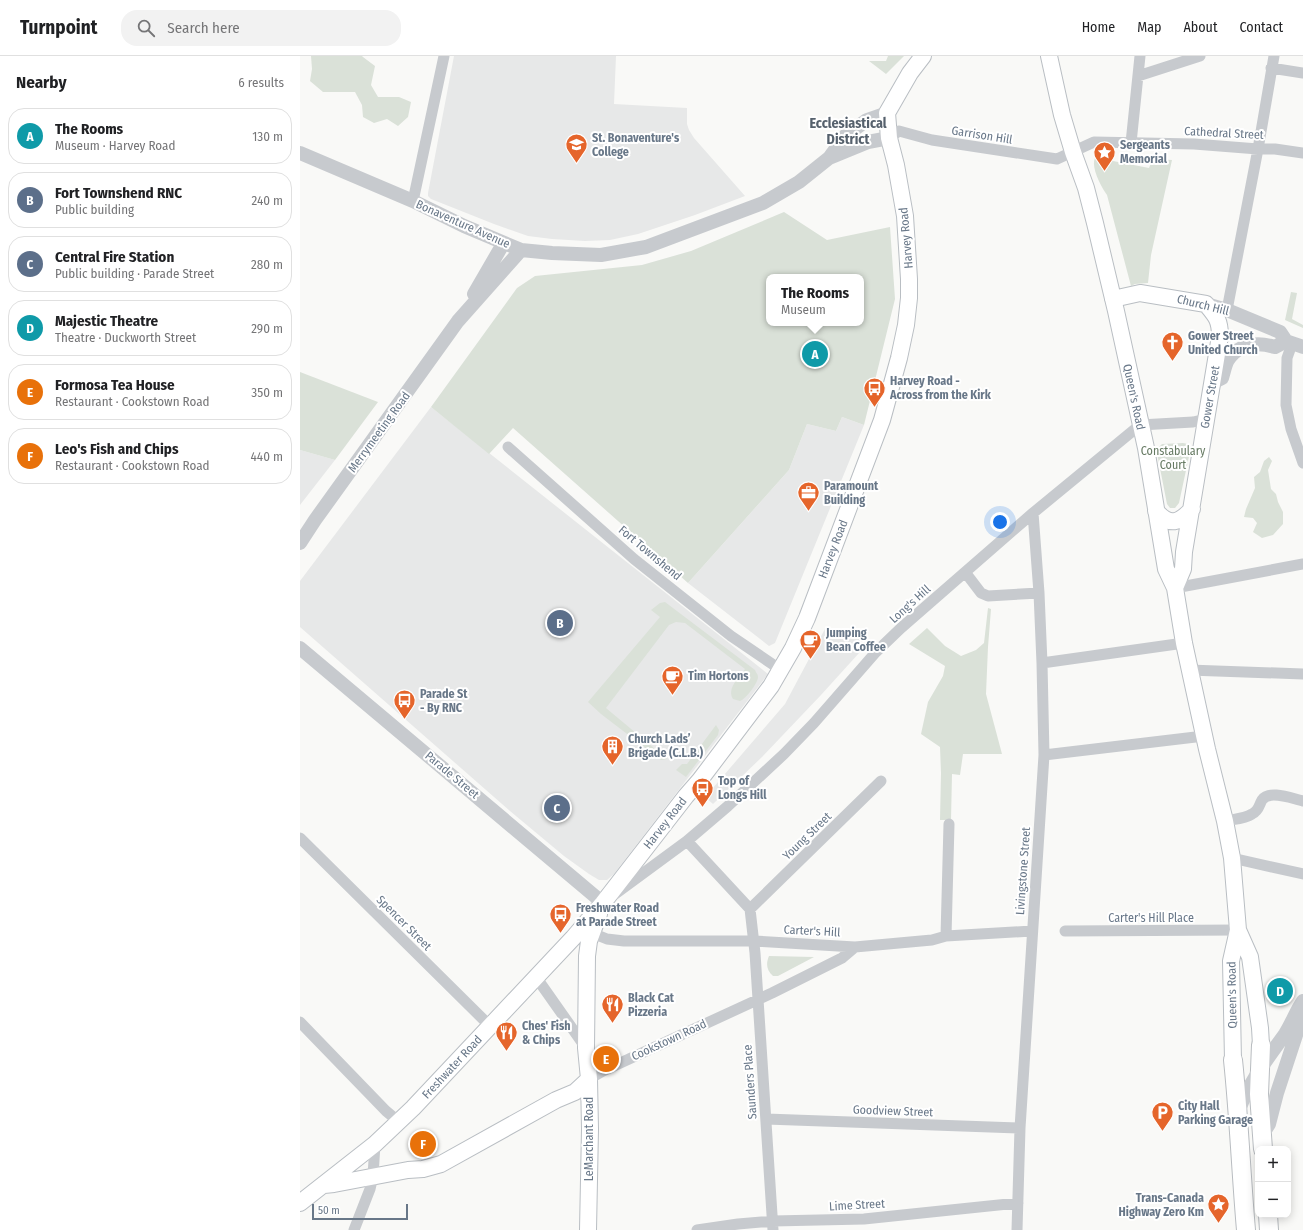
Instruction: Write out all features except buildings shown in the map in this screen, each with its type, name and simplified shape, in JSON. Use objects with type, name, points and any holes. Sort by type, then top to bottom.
[{"type":"main road","points":[[887,114],[910,73],[923,56]]},
{"type":"main road","name":"Queen's Road","points":[[1048,56],[1062,115],[1086,188],[1113,299],[1146,448],[1166,569],[1175,588],[1189,670],[1225,821],[1232,858],[1238,930],[1231,961],[1233,1060]]},
{"type":"main road","name":"Harvey Road","points":[[603,903],[681,802],[700,780],[781,670],[808,618],[882,420],[893,382],[904,332],[909,298],[905,216],[889,138],[887,114]]},
{"type":"main road","name":"Church Hill","points":[[1113,299],[1140,293],[1206,304]]},
{"type":"main road","name":"Gower Street","points":[[1175,588],[1184,569],[1184,552],[1220,336],[1220,325],[1217,316],[1206,304]]},
{"type":"main road","points":[[1156,511],[1168,521],[1174,522],[1181,519],[1192,509]]},
{"type":"main road","name":"LeMarchant Road","points":[[588,1230],[590,1129],[589,1080],[586,1048],[587,956],[589,941],[603,903]]},
{"type":"main road","name":"Freshwater Road","points":[[300,1203],[375,1144],[413,1108],[574,938],[603,903]]},
{"type":"main road","name":"Queen's Road","points":[[1238,930],[1250,958],[1261,1045]]},
{"type":"main road","points":[[1261,1045],[1259,1094],[1262,1142]]},
{"type":"main road","points":[[1233,1060],[1239,1111],[1242,1192],[1246,1230]]},
{"type":"main road","name":"Cookstown Road","points":[[373,1176],[423,1169],[441,1164],[556,1100],[575,1092],[589,1080]]},
{"type":"main road","points":[[324,1184],[334,1184],[373,1176]]},
{"type":"main road","points":[[1268,1218],[1269,1230]]},
{"type":"street","points":[[413,202],[444,56]]},
{"type":"street","points":[[1131,143],[1140,56]]},
{"type":"street","points":[[1138,76],[1200,56]]},
{"type":"street","points":[[1227,310],[1274,56]]},
{"type":"street","points":[[1271,68],[1303,73]]},
{"type":"street","name":"Bonaventure Avenue","points":[[300,154],[413,202],[503,244],[521,250],[601,255],[646,247],[764,203],[799,182],[829,158],[845,136],[867,120],[887,114]]},
{"type":"street","name":"Garrison Hill","points":[[889,138],[899,131],[932,140],[1056,159],[1073,152]]},
{"type":"street","name":"Bonaventure Avenue","points":[[829,158],[868,142],[889,138]]},
{"type":"street","name":"Cathedral Street","points":[[1073,152],[1094,142],[1194,144],[1275,149],[1303,153]]},
{"type":"street","name":"Merrymeeting Road","points":[[300,543],[314,520],[458,321],[503,244]]},
{"type":"street","name":"Merrymeeting Road","points":[[458,321],[521,250]]},
{"type":"street","name":"Church Hill","points":[[1206,304],[1227,310],[1280,332],[1294,344]]},
{"type":"street","points":[[1212,383],[1222,378],[1228,360],[1243,347],[1256,343],[1276,347],[1294,344]]},
{"type":"street","points":[[1294,344],[1287,358],[1286,405],[1291,429],[1303,463]]},
{"type":"street","points":[[1140,425],[1192,422],[1206,419]]},
{"type":"street","name":"Long's Hill","points":[[603,903],[687,841],[728,806],[784,754],[814,723],[886,642],[1032,513],[1140,425]]},
{"type":"street","name":"Fort Townshend","points":[[508,447],[634,559],[732,636],[781,670]]},
{"type":"street","name":"Livingstone Street","points":[[1017,1230],[1020,1128],[1044,755],[1039,592],[1032,513]]},
{"type":"street","points":[[300,528],[314,520]]},
{"type":"street","points":[[1175,588],[1303,564]]},
{"type":"street","points":[[965,572],[982,593],[988,596],[1039,592]]},
{"type":"street","points":[[1042,662],[1184,643]]},
{"type":"street","name":"Parade Street","points":[[300,648],[603,903]]},
{"type":"street","points":[[1189,670],[1303,674]]},
{"type":"street","points":[[1044,755],[1204,736]]},
{"type":"street","name":"Young Street","points":[[750,909],[882,781]]},
{"type":"street","points":[[1225,821],[1253,814],[1259,809],[1261,801],[1269,795],[1276,794],[1303,801]]},
{"type":"street","points":[[946,936],[949,824]]},
{"type":"street","name":"Spencer Street","points":[[300,838],[490,1026]]},
{"type":"street","points":[[687,841],[750,909]]},
{"type":"street","points":[[1232,858],[1303,874]]},
{"type":"street","name":"Saunders Place","points":[[750,909],[754,941],[773,1226]]},
{"type":"street","name":"Carter's Hill Place","points":[[1065,931],[1238,930]]},
{"type":"street","name":"Carter's Hill","points":[[592,933],[607,939],[639,941],[754,941],[855,947],[932,940],[946,936],[1032,931]]},
{"type":"street","name":"Cookstown Road","points":[[589,1080],[610,1067],[758,999],[842,958],[855,947]]},
{"type":"street","name":"LeMarchant Road","points":[[536,977],[586,1048]]},
{"type":"street","points":[[1239,1111],[1245,1094],[1274,1047],[1292,1023],[1298,1008],[1303,1001]]},
{"type":"street","points":[[1262,1142],[1303,1015]]},
{"type":"street","points":[[300,1022],[386,1111],[398,1121]]},
{"type":"street","name":"Goodview Street","points":[[766,1119],[1020,1128]]},
{"type":"street","points":[[354,1230],[370,1189],[373,1176],[375,1144]]},
{"type":"street","name":"Lime Street","points":[[697,1230],[738,1224],[773,1226],[864,1220],[1018,1203]]},
{"type":"shaded area","name":"St. Bonaventure's College","points":[[454,56],[616,56],[614,104],[687,108],[687,124],[694,138],[745,196],[638,234],[610,240],[585,241],[528,236],[431,199],[428,196],[428,193]]},
{"type":"shaded area","points":[[431,407],[768,674],[614,874],[607,880],[599,880],[564,856],[510,811],[300,627],[300,581]]},
{"type":"shaded area","points":[[842,417],[864,425],[775,643],[769,646],[688,583],[789,470],[807,424],[836,431]]},
{"type":"shaded area","points":[[300,450],[335,460],[300,505]]},
{"type":"shaded area","points":[[826,627],[869,642],[762,757],[713,804],[706,798],[706,796],[785,704]]},
{"type":"green space","points":[[311,56],[362,56],[375,66],[371,85],[378,97],[399,97],[411,102],[408,117],[398,126],[387,119],[374,123],[363,117],[362,105],[355,92],[323,92],[310,81],[312,69]]},
{"type":"green space","points":[[888,56],[904,56],[886,74],[869,61],[886,61]]},
{"type":"green space","points":[[1098,155],[1108,157],[1113,161],[1149,168],[1151,163],[1156,159],[1172,160],[1151,255],[1148,283],[1135,284],[1131,286],[1107,195],[1094,168],[1095,158]]},
{"type":"green space","points":[[784,212],[827,240],[890,227],[895,299],[864,425],[842,417],[836,431],[807,424],[789,470],[688,583],[513,428],[489,454],[431,407],[517,288],[535,276],[642,265],[691,251]]},
{"type":"green space","points":[[1291,292],[1297,293],[1292,319],[1303,325],[1303,328],[1285,320]]},
{"type":"green space","points":[[300,372],[378,402],[335,460],[300,450]]},
{"type":"green space","name":"Constabulary Court","points":[[1162,444],[1188,444],[1191,447],[1179,503],[1175,508],[1170,508],[1167,504],[1157,453],[1158,448]]},
{"type":"green space","points":[[1269,457],[1272,461],[1268,470],[1271,489],[1276,494],[1283,512],[1283,524],[1273,535],[1262,538],[1253,532],[1257,523],[1253,518],[1244,517],[1255,488],[1254,477],[1260,472],[1264,461]]},
{"type":"green space","points":[[665,602],[755,670],[758,677],[754,687],[742,700],[740,701],[733,699],[731,695],[732,687],[745,669],[685,623],[676,622],[669,625],[606,708],[667,759],[661,760],[601,714],[588,702],[660,617],[651,610],[660,603]]},
{"type":"green space","points":[[988,608],[991,609],[986,694],[1002,754],[963,754],[960,775],[952,774],[951,820],[940,820],[940,747],[921,734],[928,702],[943,676],[945,666],[909,644],[927,628],[945,646],[961,656],[976,650],[984,643]]},
{"type":"green space","points":[[716,725],[719,730],[718,735],[686,777],[676,770],[682,764],[687,764]]},
{"type":"green space","points":[[769,956],[814,957],[778,976],[773,976],[767,966]]},
{"type":"place","name":"St. Bonaventure's College","points":[[576,164]]},
{"type":"place","name":"Sergeants Memorial","points":[[1104,172]]},
{"type":"place","name":"The Rooms","points":[[815,354]]},
{"type":"place","name":"Gower Street United Church","points":[[1173,362]]},
{"type":"place","name":"Harvey Road - Across from the Kirk","points":[[875,408]]},
{"type":"place","name":"Paramount Building","points":[[808,512]]},
{"type":"place","name":"Fort Townshend RNC","points":[[560,623]]},
{"type":"place","name":"Jumping Bean Coffee","points":[[810,660]]},
{"type":"place","name":"Tim Hortons","points":[[673,696]]},
{"type":"place","name":"Parade St - By RNC","points":[[404,720]]},
{"type":"place","name":"Church Lads’ Brigade (C.L.B.)","points":[[612,766]]},
{"type":"place","name":"Central Fire Station","points":[[557,808]]},
{"type":"place","name":"Top of Longs Hill","points":[[703,808]]},
{"type":"place","name":"Freshwater Road at Parade Street","points":[[561,934]]},
{"type":"place","name":"Majestic Theatre","points":[[1280,991]]},
{"type":"place","name":"Black Cat Pizzeria","points":[[612,1024]]},
{"type":"place","name":"Ches' Fish & Chips","points":[[506,1052]]},
{"type":"place","name":"Formosa Tea House","points":[[606,1059]]},
{"type":"place","name":"City Hall Parking Garage","points":[[1163,1132]]},
{"type":"place","name":"Leo's Fish and Chips","points":[[423,1144]]},
{"type":"place","name":"Trans-Canada Highway Zero Km","points":[[1219,1224]]},
{"type":"district","name":"Ecclesiastical District","points":[[848,132]]}]
